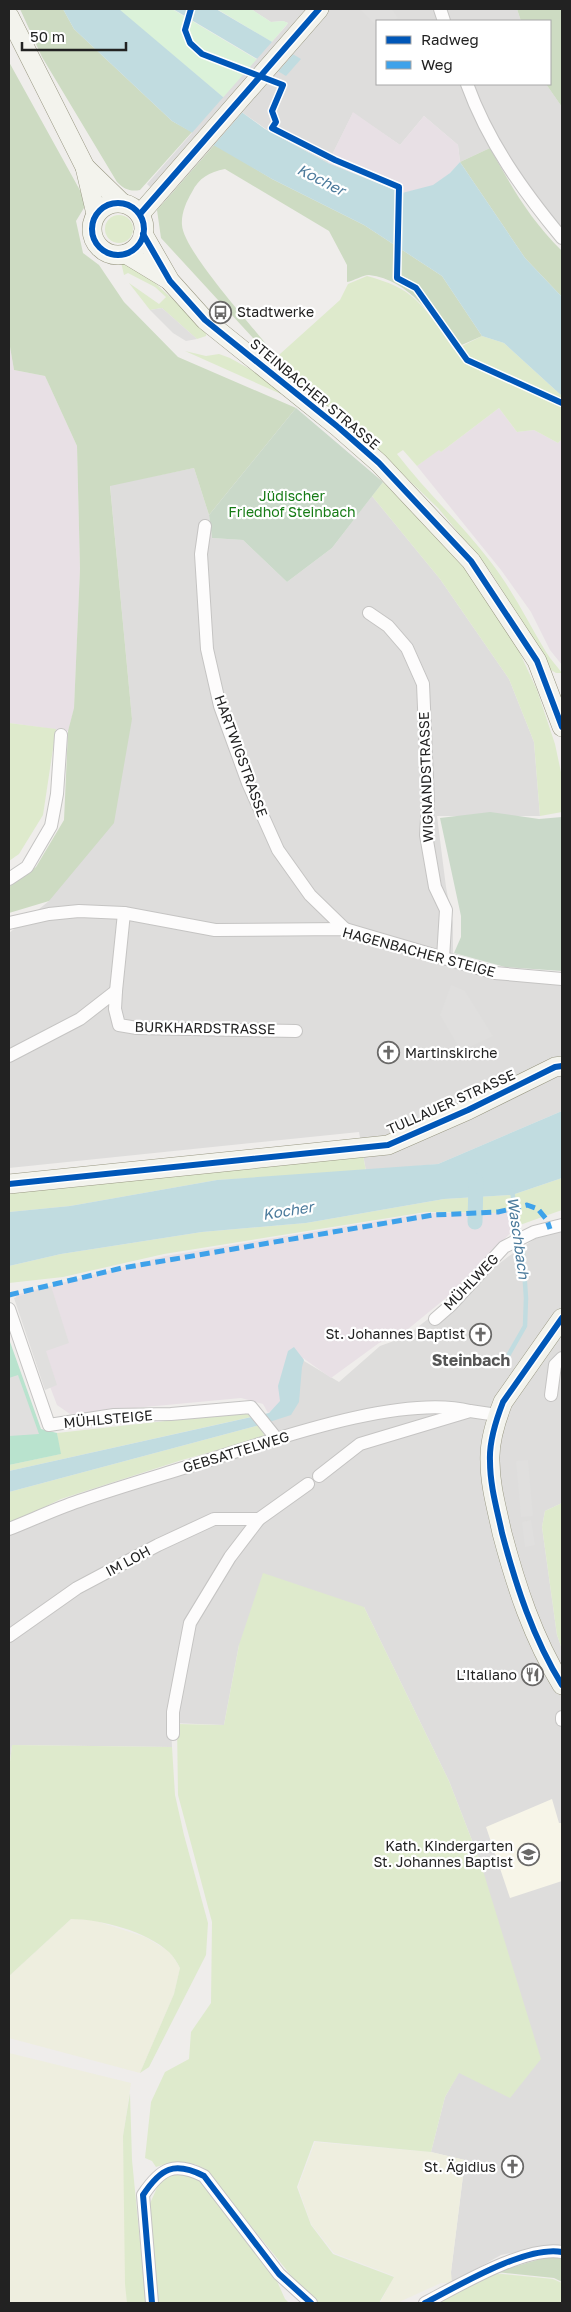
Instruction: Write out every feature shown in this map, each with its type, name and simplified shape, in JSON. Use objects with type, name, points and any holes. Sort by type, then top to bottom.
[{"type":"main road","points":[[140,214],[320,9]]},
{"type":"main road","points":[[9,16],[85,167],[96,214],[92,230],[98,245],[111,254],[126,254],[138,246],[143,234],[143,221],[140,214],[134,208],[122,203],[85,167]]},
{"type":"main road","points":[[96,214],[109,205],[122,203]]},
{"type":"main road","name":"STEINBACHER STRASSE","points":[[143,234],[170,281],[205,320],[338,427],[378,463],[472,561],[537,661],[562,727]]},
{"type":"main road","name":"STEINBACHER STRASSE","points":[[126,254],[170,281]]},
{"type":"main road","name":"TULLAUER STRASSE","points":[[9,1184],[388,1145],[562,1066]]},
{"type":"main road","points":[[562,1320],[503,1402],[497,1416],[490,1460],[492,1490],[513,1574],[537,1640],[562,1685]]},
{"type":"street","points":[[467,85],[496,146],[530,198],[562,238]]},
{"type":"street","name":"HARTWIGSTRASSE","points":[[205,526],[201,554],[207,649],[220,706],[248,784],[278,850],[310,896],[345,929]]},
{"type":"street","name":"WIGNANDSTRASSE","points":[[369,613],[388,626],[407,648],[423,684],[428,802],[426,835],[435,887],[446,910],[442,958]]},
{"type":"street","points":[[9,879],[27,867],[51,826],[57,794],[61,735]]},
{"type":"street","name":"HAGENBACHER STEIGE","points":[[9,923],[49,914],[79,911],[124,913],[215,930],[345,929],[495,973],[562,979]]},
{"type":"street","name":"BURKHARDSTRASSE","points":[[124,913],[115,1009],[119,1025],[137,1028],[296,1031]]},
{"type":"street","points":[[9,1056],[80,1019],[116,991]]},
{"type":"street","name":"MÜHLWEG","points":[[435,1319],[451,1305],[504,1247],[534,1232],[562,1226]]},
{"type":"street","name":"MÜHLSTEIGE","points":[[9,1309],[49,1425],[114,1416],[171,1414],[252,1407],[272,1433]]},
{"type":"street","points":[[551,1395],[555,1365],[562,1358]]},
{"type":"street","name":"GEBSATTELWEG","points":[[9,1529],[77,1502],[272,1433],[363,1416],[422,1408],[454,1407],[497,1416]]},
{"type":"street","points":[[319,1476],[360,1444],[470,1411]]},
{"type":"street","points":[[173,1734],[173,1712],[190,1623],[230,1557],[259,1519],[308,1484]]},
{"type":"street","name":"IM LOH","points":[[9,1636],[78,1588],[214,1519],[259,1519]]},
{"type":"street","points":[[152,2303],[143,2195],[163,2173],[173,2168],[188,2167],[204,2176],[279,2274],[311,2303]]},
{"type":"street","points":[[425,2303],[521,2256],[553,2250],[562,2252]]},
{"type":"shaded area","points":[[251,9],[517,9],[521,20],[376,20],[376,85],[547,85],[562,107],[562,235],[490,148],[460,162],[458,145],[424,116],[400,145],[353,113],[328,163],[266,129],[236,108],[286,60],[286,26],[288,23],[283,21],[271,22]]},
{"type":"shaded area","points":[[359,9],[392,9],[398,18],[394,20],[376,20],[376,25]]},
{"type":"shaded area","points":[[353,112],[400,145],[424,116],[458,145],[460,162],[450,173],[433,186],[403,193],[328,163]]},
{"type":"shaded area","points":[[162,308],[197,339],[186,341],[173,333],[150,310]]},
{"type":"shaded area","points":[[9,341],[14,370],[45,376],[77,446],[80,569],[74,709],[68,731],[9,723]]},
{"type":"shaded area","points":[[499,408],[517,432],[534,430],[558,443],[562,439],[562,665],[550,650],[531,612],[501,570],[417,466],[439,449],[441,452]]},
{"type":"shaded area","points":[[194,468],[209,515],[212,538],[243,540],[287,582],[332,548],[372,496],[440,579],[509,679],[534,742],[540,816],[437,816],[446,887],[453,923],[453,955],[504,972],[562,974],[562,1111],[438,1164],[366,1171],[359,1132],[9,1168],[9,933],[49,901],[132,719],[110,485]]},
{"type":"shaded area","points":[[451,985],[465,991],[493,1036],[461,1051],[440,1015]]},
{"type":"shaded area","points":[[514,1208],[517,1226],[457,1289],[402,1334],[379,1343],[331,1378],[303,1358],[287,1399],[268,1413],[263,1404],[241,1398],[70,1414],[57,1405],[15,1295],[165,1256],[426,1213],[499,1213]]},
{"type":"shaded area","points":[[562,1228],[562,1503],[545,1511],[542,1527],[557,1635],[562,1649],[562,2247],[549,2246],[501,2255],[451,2283],[465,2160],[431,2152],[445,2097],[459,2072],[480,1861],[449,1781],[364,1607],[239,1645],[224,1725],[171,1723],[172,1747],[12,1745],[9,1770],[9,1526],[275,1445],[269,1419],[299,1358],[339,1382],[380,1346],[405,1337],[509,1256],[541,1235]]},
{"type":"shaded area","points":[[51,1286],[69,1343],[46,1351],[57,1385],[45,1390],[14,1298]]},
{"type":"shaded area","points":[[18,1375],[39,1434],[9,1436],[9,1378]]},
{"type":"shaded area","points":[[528,1460],[533,1516],[521,1517],[516,1461]]},
{"type":"shaded area","points":[[531,1520],[535,1545],[525,1547],[522,1522]]},
{"type":"shaded area","name":"Kath. Kindergarten St. Johannes Baptist","points":[[552,1799],[559,1823],[562,1823],[562,1881],[510,1898],[486,1827]]},
{"type":"shaded area","points":[[71,1919],[90,1919],[145,1937],[170,1952],[180,1968],[174,1994],[140,2073],[9,2038],[9,1976]]},
{"type":"shaded area","points":[[9,2053],[131,2083],[123,2136],[127,2303],[9,2303]]},
{"type":"shaded area","points":[[315,2142],[431,2152],[465,2160],[451,2272],[452,2283],[441,2283],[397,2303],[380,2303],[394,2276],[334,2253],[311,2224],[298,2187]]},
{"type":"green space","points":[[20,9],[63,9],[74,29],[172,121],[192,132],[140,190],[133,191],[127,189],[117,182],[42,57]]},
{"type":"green space","points":[[118,9],[172,9],[271,68],[236,108]]},
{"type":"green space","points":[[217,9],[251,9],[271,22],[283,21],[288,23],[272,42]]},
{"type":"green space","points":[[517,9],[562,9],[562,107],[547,85],[551,85],[551,20],[521,20]]},
{"type":"green space","points":[[9,62],[87,203],[76,221],[83,253],[99,265],[124,302],[178,357],[296,408],[209,515],[194,468],[110,486],[132,719],[114,823],[49,901],[9,913],[9,887],[36,867],[64,820],[68,731],[74,708],[80,569],[77,446],[45,376],[14,370],[9,341]]},
{"type":"green space","points":[[215,144],[272,179],[364,225],[442,276],[482,336],[455,348],[429,313],[409,292],[397,284],[384,278],[369,275],[347,282],[347,265],[329,231],[225,169],[219,170],[205,176],[195,187],[188,200],[182,217],[185,237],[206,269],[271,350],[265,351],[161,238],[157,210]]},
{"type":"green space","points":[[490,148],[531,215],[562,251],[562,297],[525,258],[460,162]]},
{"type":"green space","points":[[119,215],[129,219],[133,229],[129,239],[119,243],[109,239],[105,229],[109,219]]},
{"type":"green space","points":[[121,262],[141,270],[207,331],[206,336],[197,339],[162,308],[150,310],[129,283],[159,304],[166,297],[155,287],[128,273],[124,275]]},
{"type":"green space","points":[[367,276],[384,281],[410,295],[428,314],[454,350],[482,336],[504,343],[562,396],[562,439],[558,443],[534,430],[517,432],[499,408],[441,452],[439,450],[417,466],[403,450],[397,454],[490,561],[513,594],[546,652],[562,673],[556,673],[546,667],[522,622],[490,571],[438,508],[388,460],[270,363],[340,300],[348,284]]},
{"type":"green space","points":[[185,351],[206,356],[219,354],[230,358],[257,373],[290,398]]},
{"type":"green space","name":"Jüdischer Friedhof Steinbach","points":[[296,408],[383,482],[332,548],[287,582],[243,540],[212,538],[209,515]]},
{"type":"green space","points":[[383,482],[446,545],[482,591],[518,649],[537,690],[555,744],[562,777],[562,812],[540,816],[534,742],[509,679],[440,579],[372,496]]},
{"type":"green space","points":[[9,723],[56,729],[43,815],[19,854],[9,861]]},
{"type":"green space","points":[[490,812],[539,819],[562,817],[562,971],[505,967],[454,953],[461,937],[461,916],[440,818]]},
{"type":"green space","points":[[362,1150],[366,1171],[217,1180],[70,1206],[9,1212],[9,1190]]},
{"type":"green space","points":[[562,1178],[562,1210],[517,1226],[514,1208],[499,1213],[426,1212],[164,1254],[63,1277],[9,1283],[9,1266],[61,1254],[202,1232],[306,1223],[444,1199],[512,1195]]},
{"type":"green space","points":[[9,1339],[41,1429],[57,1433],[61,1454],[9,1465]]},
{"type":"green space","points":[[247,1412],[251,1417],[9,1471],[9,1465],[60,1454],[57,1433]]},
{"type":"green space","points":[[260,1425],[265,1437],[182,1460],[61,1499],[9,1524],[9,1492]]},
{"type":"green space","points":[[562,1503],[562,1649],[557,1635],[542,1527],[545,1511]]},
{"type":"green space","points":[[263,1573],[364,1607],[449,1781],[480,1861],[541,2059],[510,2098],[459,2073],[445,2097],[431,2152],[314,2141],[297,2187],[311,2225],[333,2254],[394,2277],[379,2303],[318,2302],[293,2278],[205,2169],[187,2162],[169,2163],[156,2167],[152,2161],[145,2158],[151,2102],[165,2072],[189,2059],[191,2032],[211,2003],[212,1922],[178,1795],[177,1724],[224,1725],[239,1645]]},
{"type":"green space","points":[[12,1745],[172,1747],[175,1795],[208,1923],[206,1955],[149,2067],[140,2073],[174,1994],[180,1968],[175,1959],[159,1945],[136,1932],[109,1924],[71,1919],[9,1976],[9,1770]]},
{"type":"green space","points":[[130,2093],[132,2160],[146,2303],[127,2303],[125,2284],[123,2136]]},
{"type":"green space","points":[[186,2172],[200,2179],[272,2270],[285,2299],[289,2303],[155,2303],[148,2208],[159,2183],[173,2173]]},
{"type":"green space","points":[[554,2255],[562,2257],[562,2282],[554,2278],[496,2272]]},
{"type":"green space","points":[[494,2273],[553,2279],[562,2283],[562,2303],[439,2303]]},
{"type":"water","name":"Kocher","points":[[63,9],[119,9],[236,108],[265,129],[328,163],[402,193],[433,185],[450,173],[460,162],[525,258],[562,297],[562,396],[504,343],[482,336],[442,276],[364,225],[272,179],[172,121],[74,29]]},
{"type":"water","points":[[173,9],[216,9],[301,59],[286,76]]},
{"type":"water","name":"Kocher","points":[[562,1111],[562,1178],[512,1195],[444,1199],[306,1223],[202,1232],[61,1254],[9,1266],[9,1212],[70,1206],[217,1180],[438,1164]]},
{"type":"water","points":[[294,1347],[304,1360],[299,1402],[291,1415],[9,1492],[9,1471],[269,1413],[280,1401],[278,1386],[288,1351]]},
{"type":"pier","points":[[286,26],[304,42],[165,201],[147,184]]},
{"type":"waterway","points":[[475,1222],[476,1181]]},
{"type":"waterway","name":"Waschbach","points":[[509,1354],[525,1326],[526,1298],[523,1253],[512,1191]]},
{"type":"marked path","points":[[9,1295],[122,1268],[433,1215],[498,1212],[527,1205],[538,1209],[547,1220],[550,1229]]},
{"type":"cycle path","points":[[191,9],[185,30],[190,43],[202,54],[283,85],[272,111],[276,122],[272,128],[335,160],[399,187],[397,278],[416,288],[467,360],[562,403]]},
{"type":"cycle path","points":[[140,214],[319,9]]},
{"type":"cycle path","points":[[118,203],[128,205],[136,211],[142,219],[144,229],[142,239],[136,247],[128,253],[118,255],[108,253],[100,247],[94,239],[92,229],[94,219],[100,211],[108,205],[118,203]]},
{"type":"cycle path","points":[[143,234],[170,281],[205,320],[338,427],[379,463],[471,561],[537,661],[562,727]]},
{"type":"cycle path","points":[[9,1184],[388,1145],[468,1110],[555,1067],[562,1066]]},
{"type":"cycle path","points":[[562,1318],[503,1402],[494,1431],[490,1454],[494,1497],[513,1572],[526,1611],[542,1649],[562,1685]]},
{"type":"cycle path","points":[[152,2303],[143,2195],[162,2173],[176,2168],[194,2171],[204,2176],[279,2274],[311,2303]]},
{"type":"cycle path","points":[[425,2303],[492,2268],[547,2251],[562,2252]]},
{"type":"place","name":"Stadtwerke","points":[[221,312]]},
{"type":"place","name":"Martinskirche","points":[[389,1053]]},
{"type":"place","name":"St. Johannes Baptist","points":[[481,1334]]},
{"type":"place","name":"L'Italiano","points":[[533,1675]]},
{"type":"place","name":"Kath. Kindergarten St. Johannes Baptist","points":[[529,1854]]},
{"type":"place","name":"St. Ägidius","points":[[512,2167]]},
{"type":"district","name":"Steinbach","points":[[471,1360]]}]
